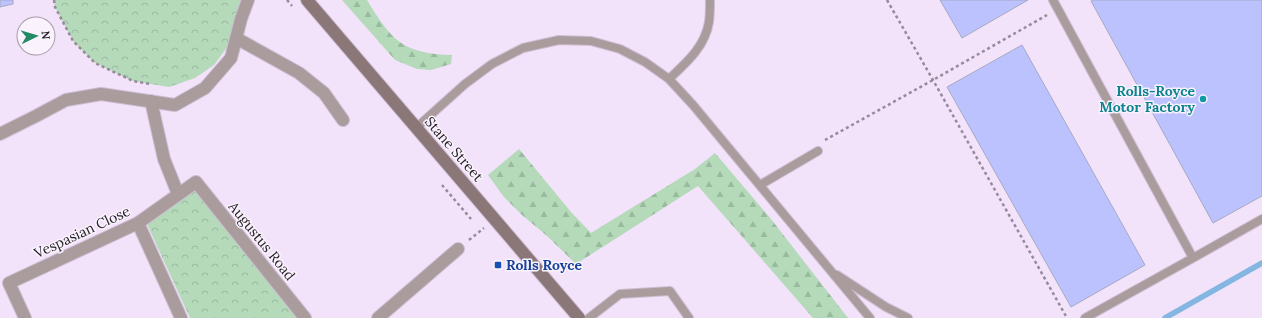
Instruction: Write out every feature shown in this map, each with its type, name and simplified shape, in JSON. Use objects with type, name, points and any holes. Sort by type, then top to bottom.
[{"type":"street","points":[[0,134],[66,100],[101,94],[175,105],[205,88],[231,58],[241,19],[248,0]]},
{"type":"street","name":"Stane Street","points":[[307,0],[579,318]]},
{"type":"street","points":[[236,38],[299,73],[324,93],[343,120]]},
{"type":"street","points":[[151,101],[164,159],[178,194]]},
{"type":"street","name":"Vespasian Close","points":[[25,318],[9,283],[138,223],[196,182]]},
{"type":"street","name":"Augustus Road","points":[[196,182],[305,318]]},
{"type":"street","points":[[138,223],[181,318]]},
{"type":"street","points":[[378,318],[458,249]]},
{"type":"lane","points":[[669,79],[701,45],[710,21],[710,0]]},
{"type":"lane","points":[[1053,0],[1193,258]]},
{"type":"lane","points":[[416,128],[465,84],[492,64],[523,48],[559,40],[591,41],[620,49],[645,62],[669,79],[693,105],[870,318]]},
{"type":"lane","points":[[760,185],[818,151]]},
{"type":"lane","points":[[1085,318],[1262,219]]},
{"type":"lane","points":[[830,270],[886,307],[908,318]]},
{"type":"lane","points":[[589,318],[620,294],[670,291],[689,318]]},
{"type":"path","points":[[54,0],[55,7],[73,41],[95,63],[133,81],[155,85]]},
{"type":"path","points":[[887,0],[1067,318]]},
{"type":"path","points":[[821,142],[1058,9]]},
{"type":"path","points":[[458,249],[494,220]]},
{"type":"green space","points":[[54,0],[243,0],[228,46],[214,65],[195,78],[169,87],[133,81],[95,63],[73,41],[55,7]]},
{"type":"green space","points":[[342,0],[367,0],[384,25],[400,42],[421,52],[452,55],[451,64],[431,70],[417,69],[395,60]]},
{"type":"green space","points":[[519,149],[571,212],[591,233],[695,169],[715,153],[771,219],[848,318],[813,318],[698,186],[576,264],[504,197],[488,175]]},
{"type":"green space","points":[[195,189],[298,318],[190,318],[147,224]]},
{"type":"building","points":[[0,0],[13,0],[13,4],[0,7]]},
{"type":"building","points":[[940,0],[1028,0],[962,38]]},
{"type":"building","name":"Rolls-Royce Motor Factory","points":[[1262,0],[1262,196],[1213,223],[1091,1]]},
{"type":"building","points":[[1022,45],[1145,265],[1071,307],[947,87]]},
{"type":"waterway","points":[[1165,318],[1262,263]]},
{"type":"place","name":"Rolls-Royce Motor Factory","points":[[1203,99]]},
{"type":"place","name":"Rolls Royce","points":[[498,265]]}]
